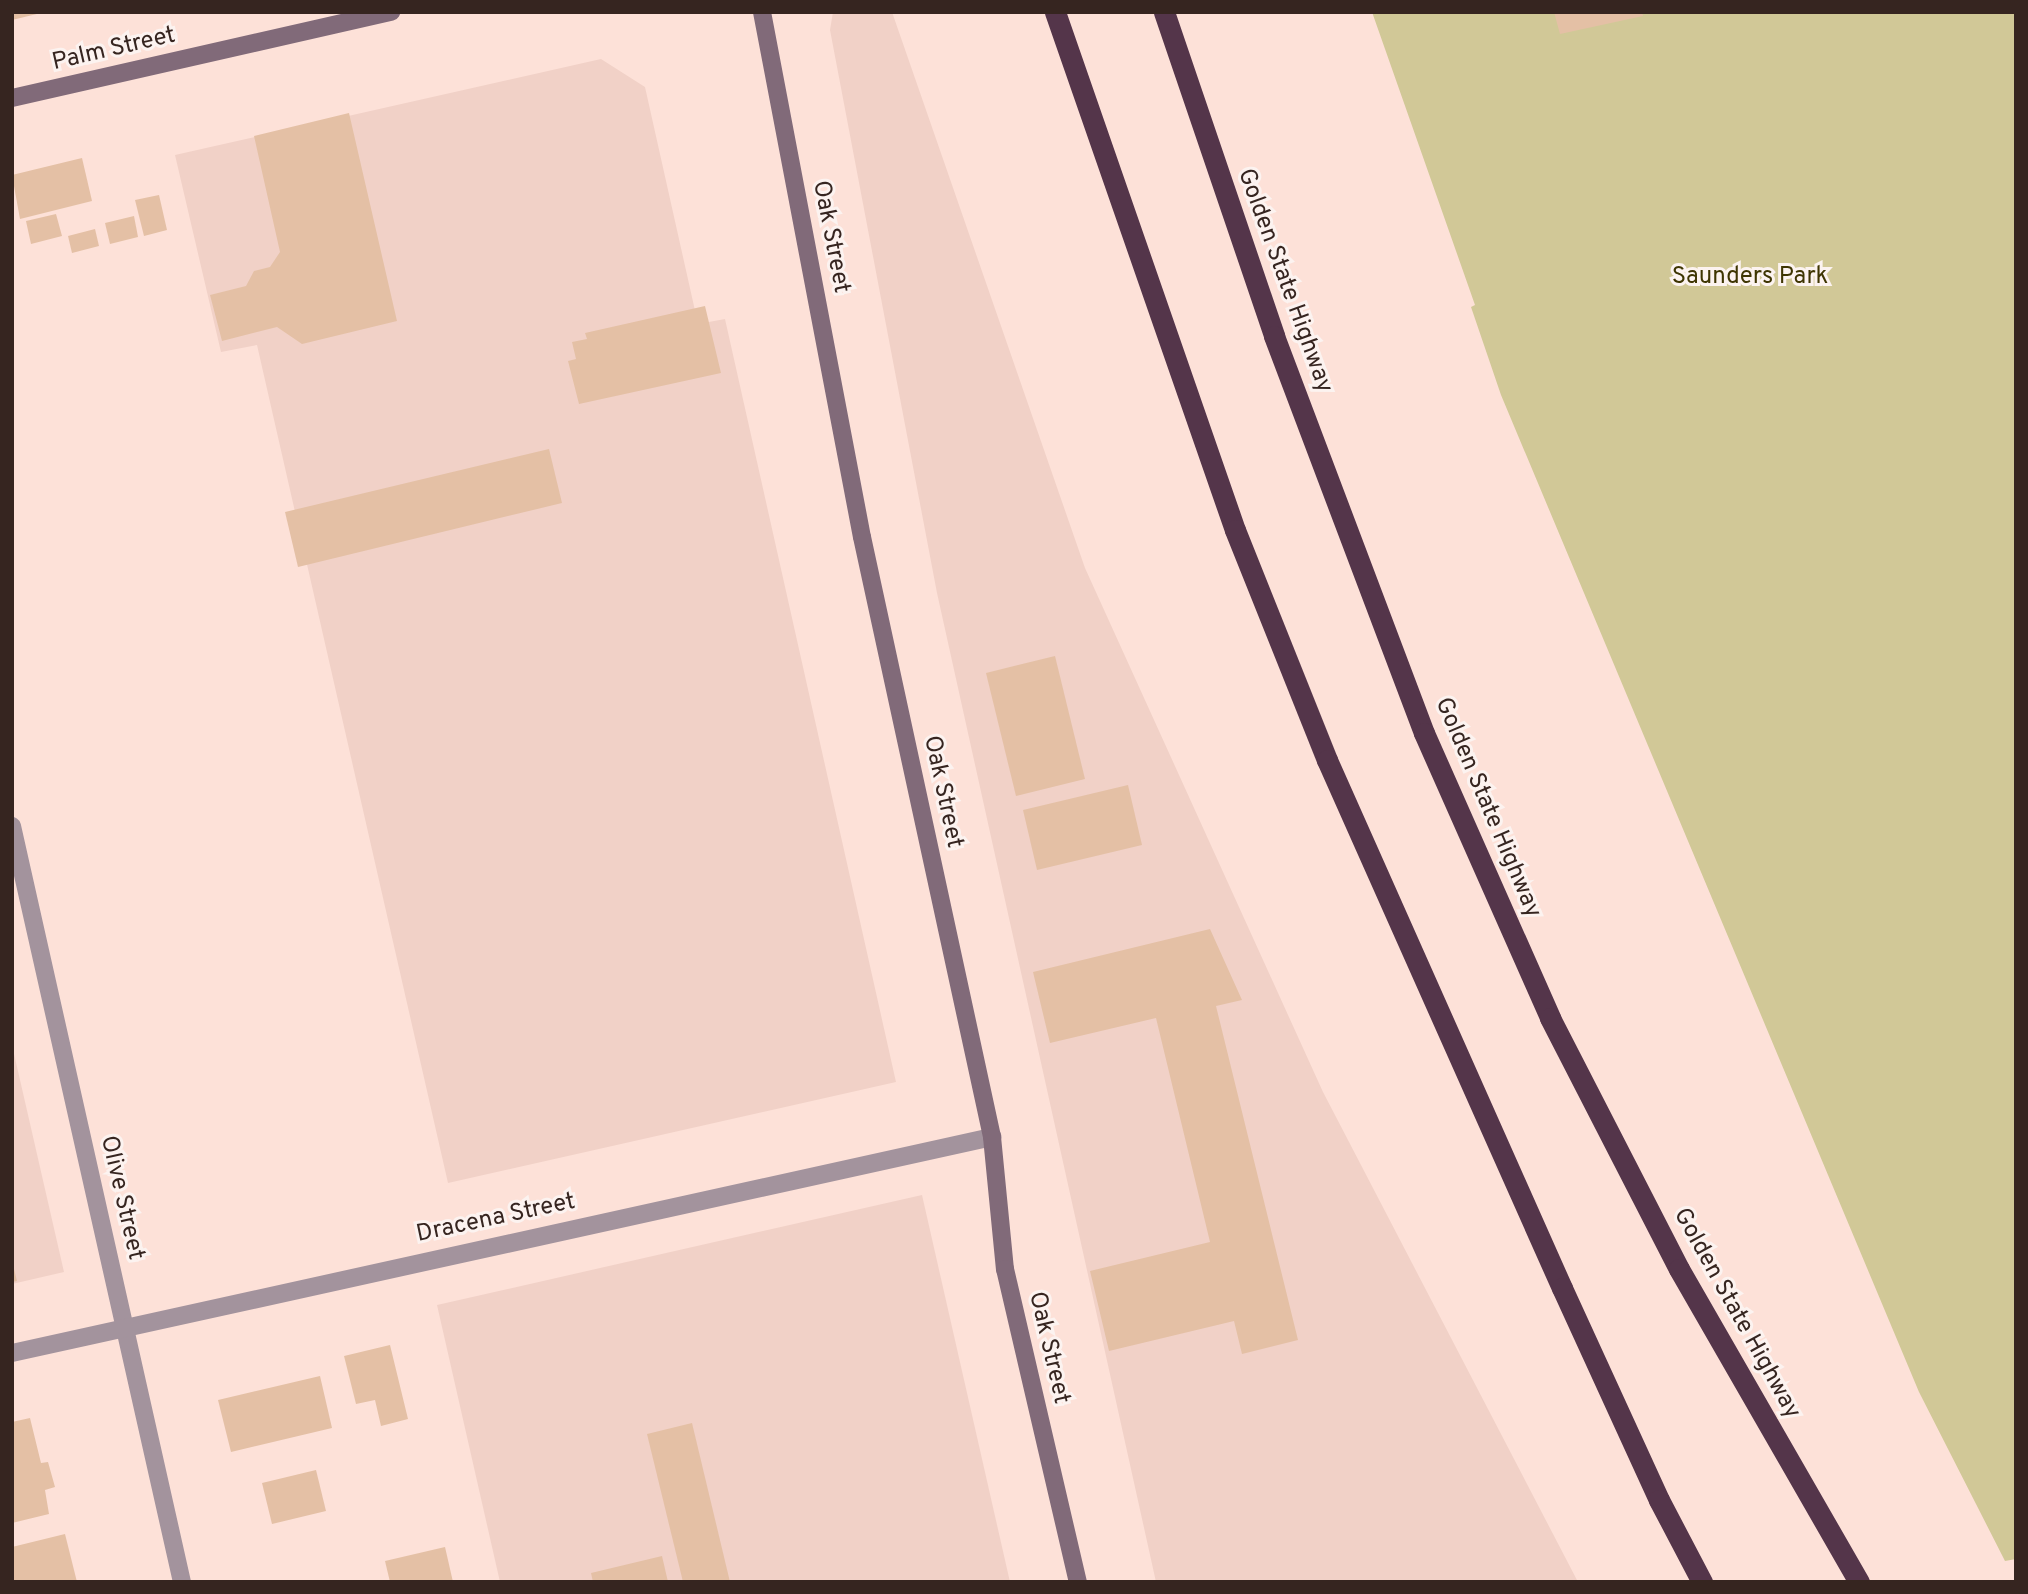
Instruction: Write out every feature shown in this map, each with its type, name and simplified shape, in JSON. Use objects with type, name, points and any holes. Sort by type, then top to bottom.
[{"type":"highway","points":[[1055,12],[1230,517],[1327,760],[1562,1288],[1659,1500],[1702,1582]]},
{"type":"highway","name":"Golden State Highway","points":[[1164,12],[1274,336],[1415,708],[1550,1018],[1679,1269],[1859,1582]]},
{"type":"main road","name":"Palm Street","points":[[12,98],[391,12]]},
{"type":"main road","name":"Oak Street","points":[[762,12],[862,537],[992,1137],[1005,1269],[1078,1582]]},
{"type":"street","name":"Olive Street","points":[[12,826],[182,1582]]},
{"type":"street","name":"Dracena Street","points":[[12,1353],[992,1137]]},
{"type":"shaded area","points":[[833,12],[892,12],[1085,568],[1323,1092],[1578,1582],[1156,1582],[937,593],[830,30]]},
{"type":"shaded area","points":[[601,59],[645,87],[698,324],[725,319],[896,1082],[448,1183],[257,345],[221,352],[175,155]]},
{"type":"shaded area","points":[[12,1045],[64,1272],[12,1284]]},
{"type":"shaded area","points":[[922,1195],[1010,1582],[500,1582],[437,1305]]},
{"type":"green space","name":"Saunders Park","points":[[1372,12],[2016,12],[2016,1559],[2005,1561],[1919,1392],[1501,395],[1471,307],[1475,305]]},
{"type":"building","points":[[12,12],[40,12],[41,13],[12,20]]},
{"type":"building","points":[[1554,12],[1642,12],[1643,16],[1560,34]]},
{"type":"building","points":[[349,113],[397,321],[302,344],[277,327],[222,341],[210,295],[246,286],[254,271],[270,267],[280,252],[254,136]]},
{"type":"building","points":[[82,158],[92,201],[20,219],[12,175]]},
{"type":"building","points":[[159,195],[167,230],[144,236],[135,200]]},
{"type":"building","points":[[56,214],[62,236],[31,244],[26,221]]},
{"type":"building","points":[[134,216],[138,237],[110,244],[105,223]]},
{"type":"building","points":[[95,229],[99,246],[72,253],[68,236]]},
{"type":"building","points":[[705,306],[721,373],[579,404],[568,361],[576,359],[572,342],[587,339],[585,333]]},
{"type":"building","points":[[549,449],[562,503],[298,567],[285,512]]},
{"type":"building","points":[[1055,656],[1085,779],[1016,796],[986,673]]},
{"type":"building","points":[[1128,785],[1142,845],[1037,870],[1023,810]]},
{"type":"building","points":[[1210,929],[1242,1000],[1216,1006],[1298,1340],[1242,1354],[1234,1321],[1109,1351],[1090,1271],[1210,1242],[1156,1018],[1050,1043],[1033,972]]},
{"type":"building","points":[[12,1266],[17,1281],[12,1282]]},
{"type":"building","points":[[390,1345],[408,1419],[381,1426],[375,1400],[356,1404],[344,1356]]},
{"type":"building","points":[[320,1376],[332,1428],[231,1452],[218,1400]]},
{"type":"building","points":[[30,1418],[41,1463],[48,1462],[55,1487],[45,1490],[49,1514],[12,1523],[12,1422]]},
{"type":"building","points":[[692,1423],[730,1582],[683,1582],[647,1434]]},
{"type":"building","points":[[316,1470],[326,1511],[272,1524],[262,1483]]},
{"type":"building","points":[[65,1534],[77,1582],[12,1582],[12,1547]]},
{"type":"building","points":[[445,1547],[453,1582],[390,1582],[385,1561]]},
{"type":"building","points":[[662,1556],[668,1582],[593,1582],[591,1573]]}]
